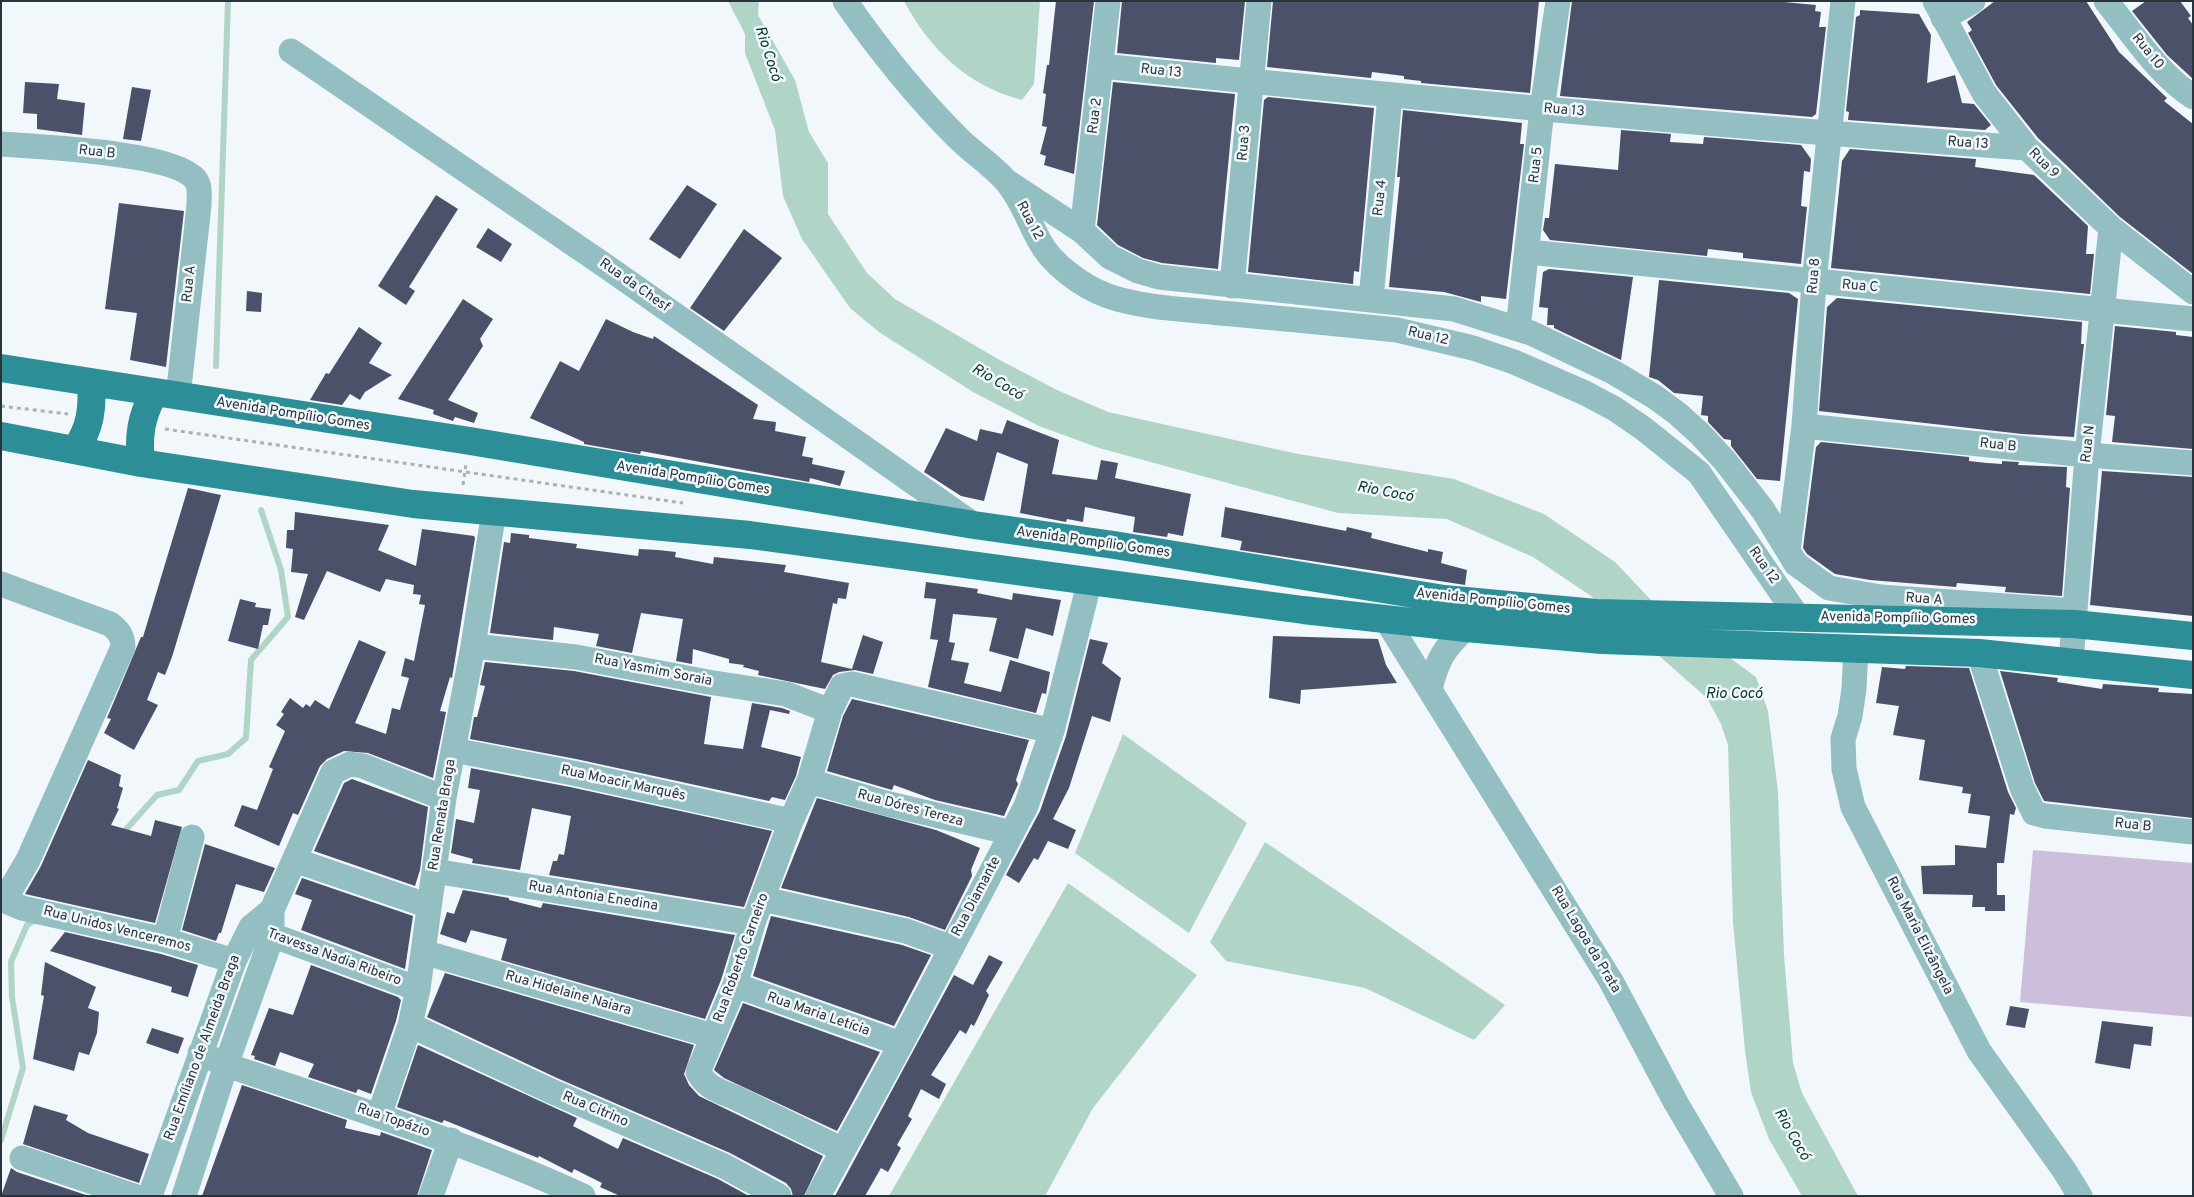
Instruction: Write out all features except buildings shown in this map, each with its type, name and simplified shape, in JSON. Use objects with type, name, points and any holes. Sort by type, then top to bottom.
[{"type":"main road","name":"Avenida Pompílio Gomes","points":[[1,368],[91,384],[470,442],[974,525],[1114,545],[1444,599],[1596,613],[1789,617],[2075,617],[2193,636]]},
{"type":"main road","points":[[76,449],[86,434],[91,416],[91,384]]},
{"type":"main road","points":[[141,463],[138,443],[140,424],[166,395]]},
{"type":"main road","name":"Avenida Pompílio Gomes","points":[[1,436],[141,463],[413,504],[750,535],[1303,610],[1466,628],[1602,640],[1979,653],[2193,675]]},
{"type":"street","name":"Rua 12","points":[[844,1],[886,58],[958,138],[1006,181],[1082,231],[1110,257],[1138,271],[1159,277],[1371,299],[1454,310],[1518,329],[1613,372],[1655,397],[1678,414],[1716,450],[1763,510],[1788,551]]},
{"type":"street","name":"Rua 2","points":[[1082,231],[1108,1]]},
{"type":"street","name":"Rua 3","points":[[1232,286],[1260,1]]},
{"type":"street","name":"Rua 5","points":[[1518,329],[1528,252],[1542,109],[1558,1]]},
{"type":"street","name":"Rua 8","points":[[1788,551],[1804,426],[1814,282],[1843,1]]},
{"type":"street","points":[[1939,10],[1973,1]]},
{"type":"street","name":"Rua 10","points":[[2106,1],[2147,56],[2177,87],[2193,97]]},
{"type":"street","name":"Rua 9","points":[[1939,10],[1984,93],[2027,148],[2111,228],[2193,292]]},
{"type":"street","name":"Rua da Chesf","points":[[291,51],[607,267],[974,525]]},
{"type":"street","name":"Rua 13","points":[[1102,66],[1390,96],[1828,134],[2027,148]]},
{"type":"street","name":"Rua 4","points":[[1371,299],[1390,96]]},
{"type":"street","name":"Rua B","points":[[1,144],[138,158],[181,169],[190,174]]},
{"type":"street","name":"Rua A","points":[[166,395],[199,205],[199,187],[190,174]]},
{"type":"street","name":"Rua 12","points":[[1006,181],[1025,209],[1040,242],[1056,261],[1077,279],[1107,296],[1176,308],[1397,330],[1432,337],[1514,362],[1562,382],[1615,409],[1644,429],[1699,473],[1789,617]]},
{"type":"street","name":"Rua N","points":[[2071,662],[2087,455],[2111,228]]},
{"type":"street","name":"Rua C","points":[[1528,252],[2193,319]]},
{"type":"street","name":"Rua B","points":[[1804,426],[2087,455],[2193,463]]},
{"type":"street","name":"Rua Renata Braga","points":[[379,1116],[410,1025],[418,989],[444,798],[473,646],[494,511]]},
{"type":"street","name":"Rua A","points":[[1788,551],[1796,564],[1829,588],[1852,594],[2075,617]]},
{"type":"street","name":"Rua Diamante","points":[[818,1196],[901,1044],[950,947],[1026,806],[1052,731],[1090,580]]},
{"type":"street","points":[[1,584],[110,624],[117,629],[123,642],[9,902]]},
{"type":"street","name":"Rua Lagoa da Prata","points":[[1385,618],[1611,981],[1676,1103],[1732,1196]]},
{"type":"street","points":[[1430,689],[1436,665],[1443,652],[1466,628]]},
{"type":"street","name":"Rua Yasmim Soraia","points":[[473,646],[576,657],[708,682],[786,694],[830,711]]},
{"type":"street","name":"Rua Maria Elizângela","points":[[1856,648],[1854,689],[1843,739],[1844,770],[1852,807],[1979,1051],[2064,1170],[2080,1196]]},
{"type":"street","name":"Rua B","points":[[1979,653],[2022,788],[2034,813],[2045,816],[2193,832]]},
{"type":"street","name":"Rua Roberto Carneiro","points":[[843,1150],[708,1086],[698,1072],[735,985],[753,923],[791,820],[809,781],[830,711],[842,686],[852,684],[869,687],[1052,731]]},
{"type":"street","name":"Rua Moacir Marquês","points":[[453,750],[573,773],[791,820]]},
{"type":"street","name":"Rua Emíliano de Almeida Braga","points":[[184,1196],[226,1065],[261,931],[333,772],[350,764],[363,766],[444,798]]},
{"type":"street","name":"Rua Dóres Tereza","points":[[809,781],[885,803],[1012,833]]},
{"type":"street","points":[[165,940],[192,837]]},
{"type":"street","points":[[294,860],[430,906]]},
{"type":"street","name":"Rua Antonia Enedina","points":[[434,871],[753,923]]},
{"type":"street","points":[[763,900],[906,930],[950,947]]},
{"type":"street","name":"Rua Unidos Venceremos","points":[[9,902],[165,940],[234,961]]},
{"type":"street","name":"Rua Emíliano de Almeida Braga","points":[[150,1196],[234,961],[261,931]]},
{"type":"street","name":"Travessa Nadia Ribeiro","points":[[261,931],[418,989]]},
{"type":"street","name":"Rua Hidelaine Naiara","points":[[423,952],[713,1036]]},
{"type":"street","name":"Rua Maria Letícia","points":[[735,985],[901,1044]]},
{"type":"street","name":"Rua Citrino","points":[[410,1025],[551,1091],[724,1166],[779,1196]]},
{"type":"street","name":"Rua Topázio","points":[[200,1053],[226,1065],[451,1140],[501,1159],[583,1196]]},
{"type":"street","points":[[431,1196],[451,1140]]},
{"type":"street","points":[[22,1158],[134,1196]]},
{"type":"path","points":[[460,509],[470,442]]},
{"type":"shaded area","points":[[2033,850],[2193,863],[2193,1017],[2020,1002]]},
{"type":"water","name":"Rio Cocó","points":[[728,1],[759,1],[758,15],[795,80],[809,132],[828,163],[828,214],[867,273],[895,299],[998,359],[1057,390],[1108,412],[1298,454],[1454,479],[1544,514],[1615,562],[1651,600],[1756,677],[1768,711],[1778,792],[1784,955],[1793,1063],[1802,1093],[1858,1196],[1802,1196],[1769,1139],[1751,1092],[1745,1051],[1733,922],[1728,745],[1721,724],[1707,698],[1591,596],[1533,557],[1447,519],[1338,513],[1099,448],[1039,426],[973,392],[879,332],[850,308],[802,239],[783,196],[775,130],[745,53],[745,34]]},
{"type":"water","points":[[904,1],[1040,1],[1034,84],[1022,100],[984,86],[952,64],[926,35]]},
{"type":"water","points":[[1123,734],[1247,823],[1189,933],[1075,853]]},
{"type":"water","points":[[1265,842],[1505,1005],[1474,1040],[1365,988],[1226,961],[1210,942]]},
{"type":"water","points":[[1068,883],[1197,975],[1093,1108],[1045,1196],[889,1196]]},
{"type":"waterway","points":[[216,366],[228,1]]},
{"type":"waterway","points":[[121,835],[157,795],[179,790],[198,761],[228,754],[246,738],[251,660],[288,617],[281,570],[261,510]]},
{"type":"waterway","points":[[1,1140],[23,1068],[12,997],[11,962],[27,925],[37,919]]}]
